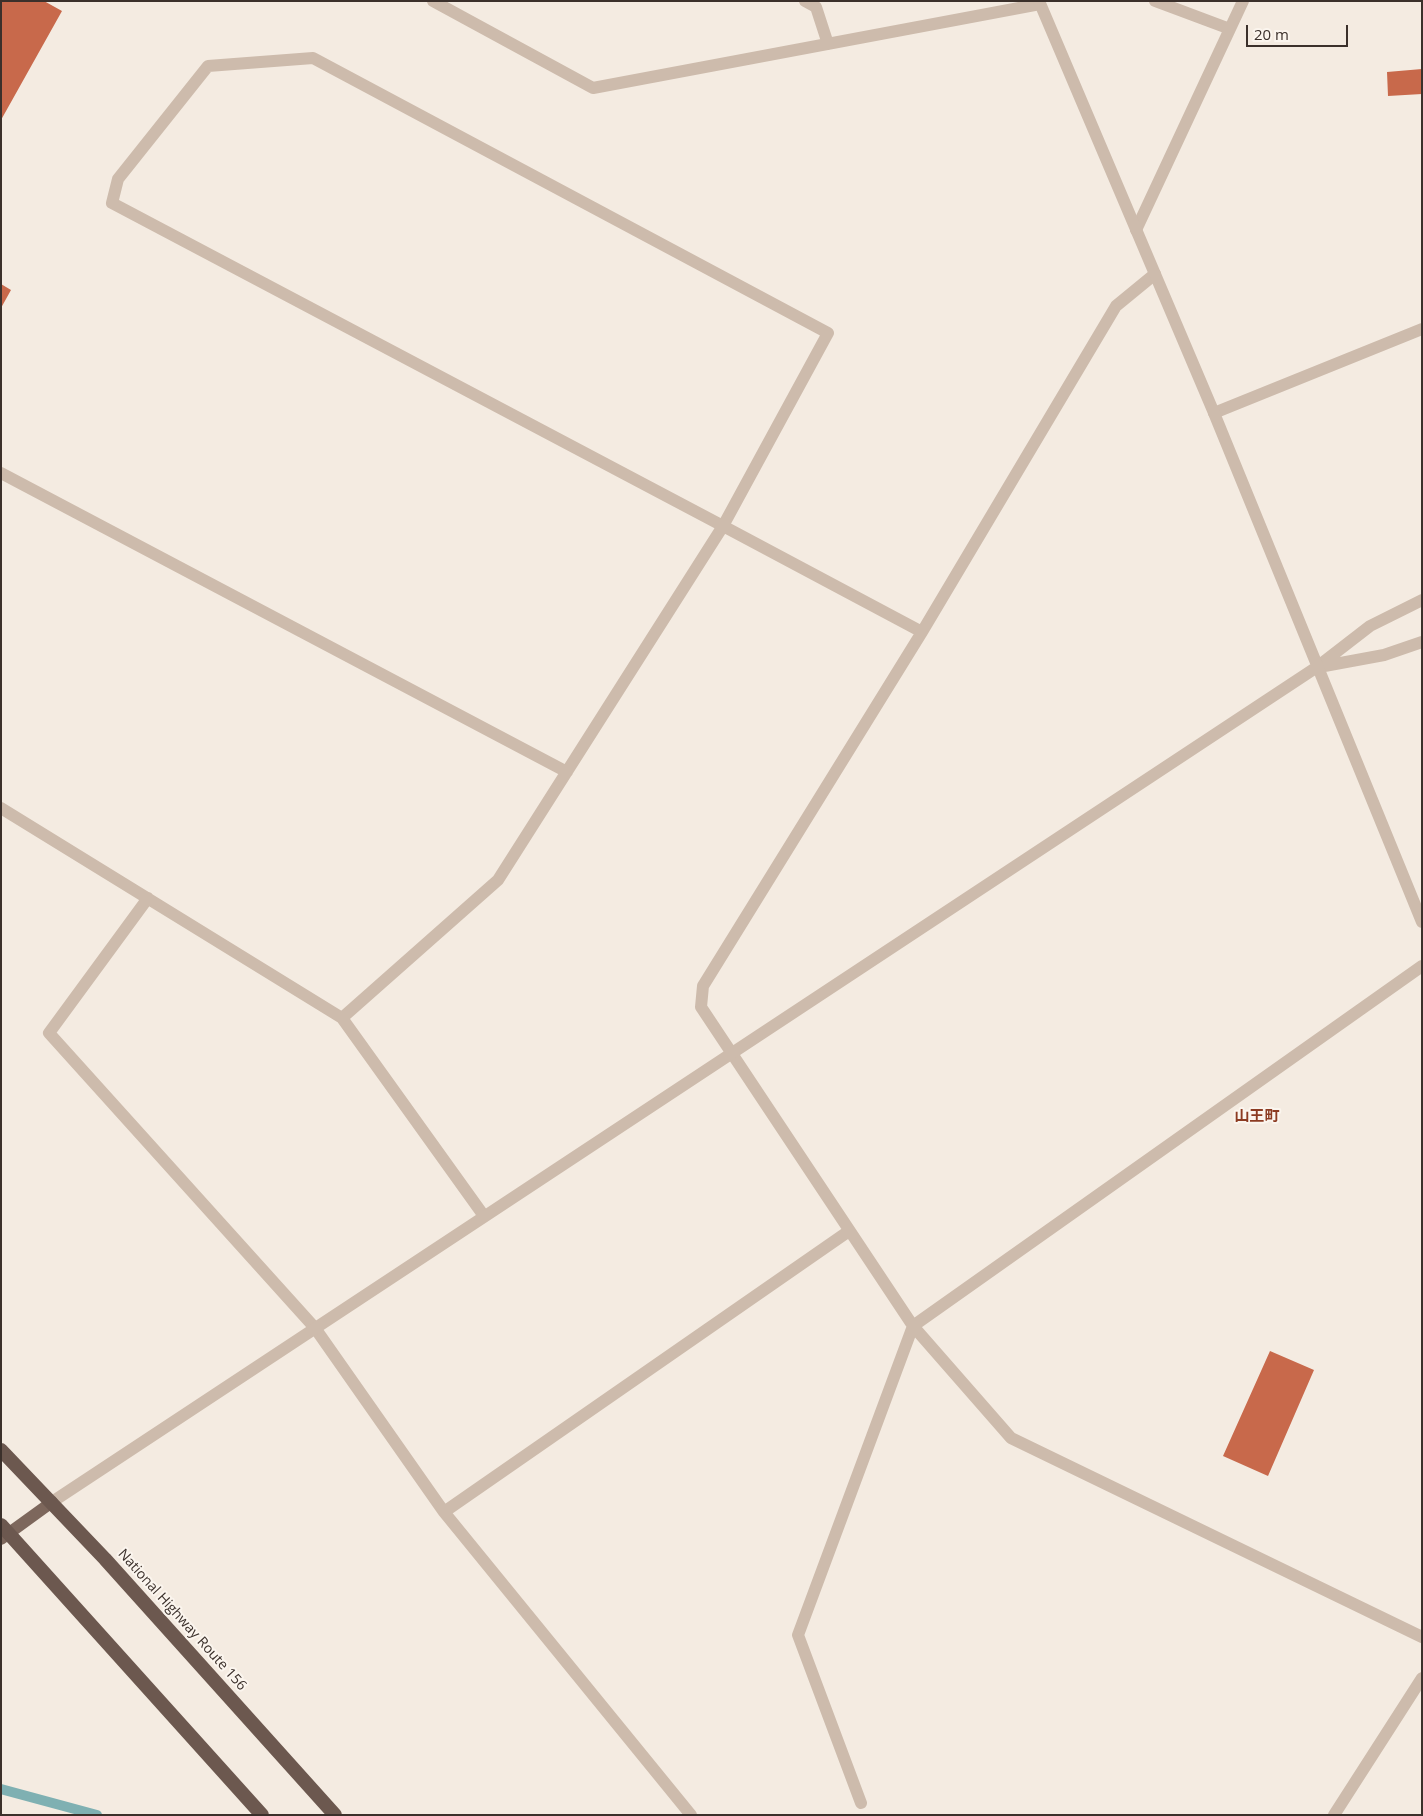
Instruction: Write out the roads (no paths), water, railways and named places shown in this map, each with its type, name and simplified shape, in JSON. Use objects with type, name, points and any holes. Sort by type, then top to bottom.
[{"type":"highway","name":"National Highway Route 156","points":[[1,1450],[52,1502],[335,1815]]},
{"type":"highway","points":[[4,1533],[262,1815]]},
{"type":"main road","points":[[4,1533],[52,1502]]},
{"type":"street","points":[[433,1],[593,88],[1039,2],[1214,413],[1422,922]]},
{"type":"street","points":[[805,1],[816,7],[828,44]]},
{"type":"street","points":[[1154,1],[1230,29]]},
{"type":"street","points":[[1136,230],[1243,1]]},
{"type":"street","points":[[342,1018],[498,880],[723,526],[828,333],[312,58],[208,66],[118,179],[112,203],[723,526],[922,632]]},
{"type":"street","points":[[1155,274],[1116,306],[922,632],[703,986],[701,1007],[730,1054],[913,1326],[1011,1438],[1422,1637]]},
{"type":"street","points":[[1214,413],[1422,329]]},
{"type":"street","points":[[1,473],[567,772]]},
{"type":"street","points":[[52,1502],[1317,667],[1370,626],[1422,600]]},
{"type":"street","points":[[1317,667],[1384,655],[1422,642]]},
{"type":"street","points":[[1,808],[342,1018],[484,1216]]},
{"type":"street","points":[[148,898],[50,1033],[315,1328],[444,1512],[691,1815]]},
{"type":"street","points":[[860,1803],[798,1635],[913,1326],[1422,966]]},
{"type":"street","points":[[444,1512],[849,1232]]},
{"type":"street","points":[[1334,1815],[1422,1678]]},
{"type":"waterway","points":[[1,1789],[97,1815]]},
{"type":"district","name":"山王町","points":[[1257,1117]]}]
